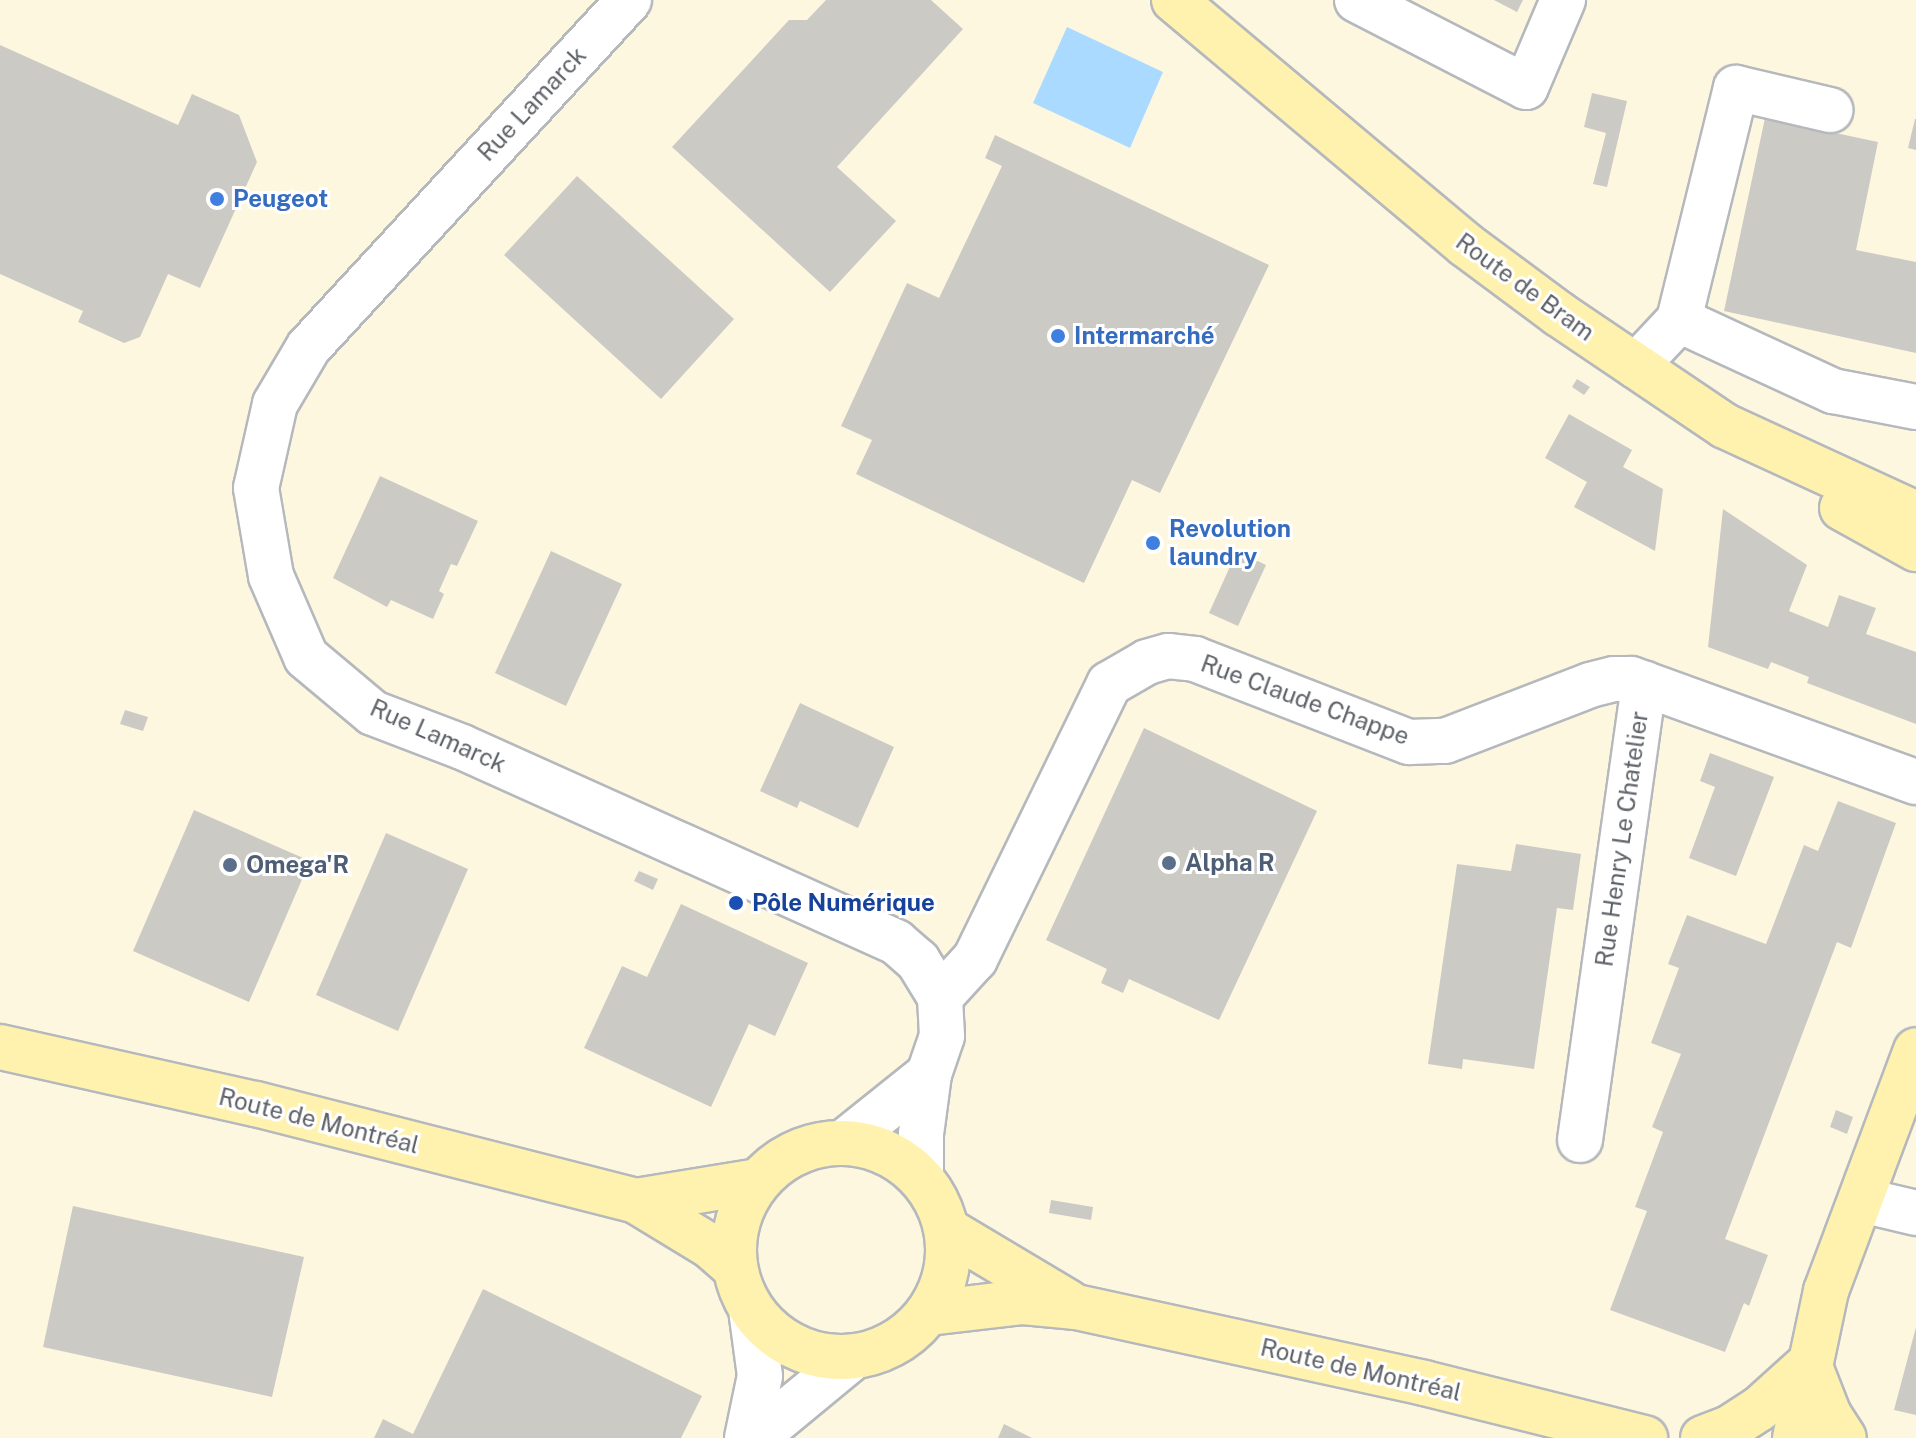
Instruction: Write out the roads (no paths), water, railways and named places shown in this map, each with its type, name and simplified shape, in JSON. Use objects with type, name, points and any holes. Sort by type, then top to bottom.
[{"type":"main road","name":"Route de Bram","points":[[1196,7],[1466,245],[1636,366],[1725,426],[1909,506]]},
{"type":"main road","points":[[1725,426],[1835,504],[1916,549]]},
{"type":"main road","name":"Route de Montréal","points":[[0,1047],[256,1104],[636,1201],[710,1246],[735,1268]]},
{"type":"main road","points":[[1795,1438],[1826,1291],[1916,1050]]},
{"type":"main road","points":[[843,1143],[885,1153],[921,1177],[938,1202],[947,1230],[949,1259],[943,1287],[929,1313],[908,1335],[881,1350],[852,1358],[822,1356],[795,1347],[770,1331],[751,1309],[735,1268],[734,1236],[742,1207],[758,1181],[782,1160],[812,1147],[843,1143]]},
{"type":"main road","name":"Route de Montréal","points":[[636,1201],[758,1181]]},
{"type":"main road","name":"Route de Montréal","points":[[947,1230],[1076,1307]]},
{"type":"main road","name":"Route de Montréal","points":[[929,1313],[1023,1302],[1076,1307],[1424,1383],[1645,1438]]},
{"type":"main road","points":[[1703,1438],[1731,1427],[1759,1409],[1809,1364]]},
{"type":"main road","points":[[1809,1364],[1829,1415],[1844,1438]]},
{"type":"street","name":"Rue Lamarck","points":[[629,0],[308,348],[275,404],[256,488],[271,576],[306,657],[373,713],[462,747],[896,942],[918,961],[940,997]]},
{"type":"street","points":[[1357,0],[1526,87],[1563,0]]},
{"type":"street","points":[[1636,366],[1679,320],[1736,88],[1830,110]]},
{"type":"street","points":[[1679,320],[1833,391],[1916,407]]},
{"type":"street","name":"Rue Claude Chappe","points":[[940,997],[975,959],[1109,684],[1129,669],[1168,656],[1195,659],[1409,742],[1445,741],[1614,679],[1644,683]]},
{"type":"street","name":"Rue Henry Le Chatelier","points":[[1580,1140],[1644,683],[1916,782]]},
{"type":"street","points":[[921,1177],[921,1134],[929,1074],[942,1036],[940,997]]},
{"type":"street","points":[[843,1143],[929,1074]]},
{"type":"street","points":[[1861,1200],[1916,1213]]},
{"type":"street","points":[[747,1438],[760,1376],[751,1309]]},
{"type":"street","points":[[755,1438],[852,1358]]},
{"type":"water","points":[[1067,27],[1163,72],[1130,148],[1033,103]]},
{"type":"place","name":"Peugeot","points":[[217,199]]},
{"type":"place","name":"Intermarché","points":[[1058,336]]},
{"type":"place","name":"Revolution laundry","points":[[1153,543]]},
{"type":"place","name":"Alpha R","points":[[1169,863]]},
{"type":"place","name":"Omega'R","points":[[230,865]]},
{"type":"place","name":"Pôle Numérique","points":[[736,903]]}]
